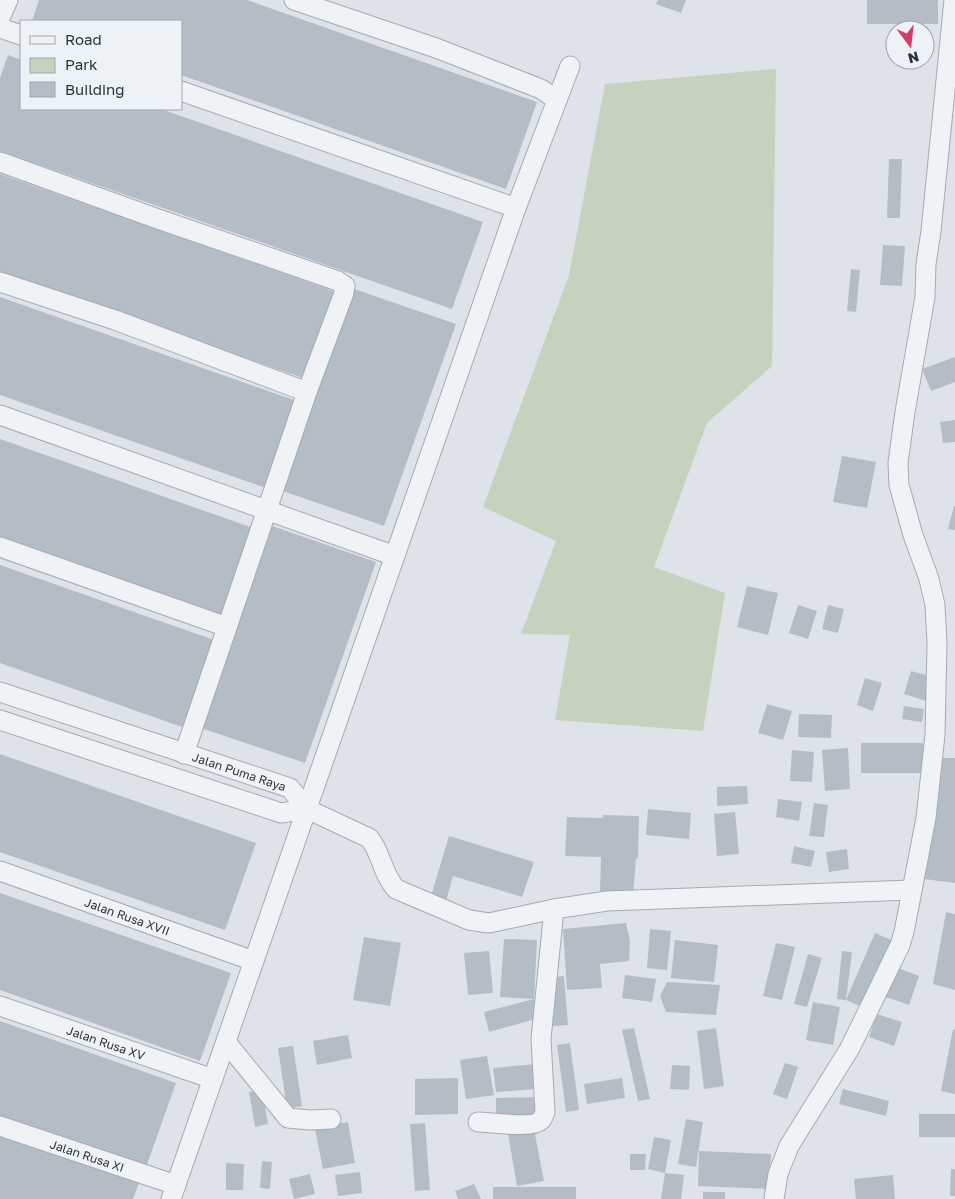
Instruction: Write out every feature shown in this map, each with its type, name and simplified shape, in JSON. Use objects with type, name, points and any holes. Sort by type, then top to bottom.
[{"type":"street","points":[[0,18],[8,0]]},
{"type":"street","points":[[294,0],[436,48],[541,90],[557,100]]},
{"type":"street","points":[[774,1199],[778,1174],[789,1146],[850,1048],[900,945],[926,818],[935,735],[937,644],[935,605],[929,578],[899,485],[898,463],[905,412],[926,297],[926,264],[933,214],[954,0]]},
{"type":"street","points":[[0,28],[20,35]]},
{"type":"street","points":[[173,1192],[516,208],[570,66]]},
{"type":"street","points":[[182,91],[516,208]]},
{"type":"street","points":[[0,162],[342,283],[344,286],[344,293],[307,392],[184,754]]},
{"type":"street","points":[[0,282],[115,320],[307,392]]},
{"type":"street","points":[[0,414],[394,556]]},
{"type":"street","points":[[0,547],[227,627]]},
{"type":"street","name":"Jalan Puma Raya","points":[[0,692],[290,788],[307,809]]},
{"type":"street","name":"Jalan Puma Raya","points":[[0,720],[281,813],[307,809]]},
{"type":"street","points":[[307,809],[369,838],[376,847],[388,881],[396,889],[469,920],[489,923],[554,909],[607,901],[911,890]]},
{"type":"street","name":"Jalan Rusa XVII","points":[[0,871],[254,961]]},
{"type":"street","points":[[478,1122],[534,1123],[541,1120],[545,1112],[542,1031],[554,909]]},
{"type":"street","name":"Jalan Rusa XV","points":[[0,1006],[213,1079]]},
{"type":"street","points":[[226,1042],[288,1118],[332,1119]]},
{"type":"street","name":"Jalan Rusa XI","points":[[0,1126],[173,1192]]},
{"type":"green space","points":[[776,69],[772,366],[707,423],[654,567],[725,593],[703,731],[555,720],[570,635],[521,634],[556,541],[483,507],[569,275],[605,84]]},
{"type":"building","points":[[39,0],[247,0],[537,102],[506,189],[182,75],[182,20],[32,20]]},
{"type":"building","points":[[658,0],[686,0],[681,13],[656,4]]},
{"type":"building","points":[[867,0],[938,0],[938,24],[935,24],[935,20],[885,20],[885,24],[867,24]]},
{"type":"building","points":[[8,55],[20,60],[20,110],[164,110],[483,222],[452,309],[0,151],[0,78]]},
{"type":"building","points":[[889,159],[902,159],[900,218],[887,218]]},
{"type":"building","points":[[0,174],[339,293],[308,380],[0,272]]},
{"type":"building","points":[[883,245],[905,246],[902,286],[880,285]]},
{"type":"building","points":[[851,269],[860,270],[856,312],[847,311]]},
{"type":"building","points":[[351,288],[456,324],[384,526],[280,490]]},
{"type":"building","points":[[0,297],[297,401],[266,488],[0,395]]},
{"type":"building","points":[[955,357],[955,382],[931,391],[922,369]]},
{"type":"building","points":[[955,420],[955,442],[943,443],[940,422]]},
{"type":"building","points":[[0,439],[256,529],[225,616],[0,537]]},
{"type":"building","points":[[842,456],[876,462],[867,508],[833,502]]},
{"type":"building","points":[[955,506],[955,530],[948,529]]},
{"type":"building","points":[[272,526],[376,562],[305,763],[201,728]]},
{"type":"building","points":[[0,565],[214,640],[182,727],[0,663]]},
{"type":"building","points":[[747,586],[778,593],[768,635],[737,627]]},
{"type":"building","points":[[798,605],[817,611],[808,639],[789,633]]},
{"type":"building","points":[[828,605],[844,609],[838,633],[822,629]]},
{"type":"building","points":[[911,671],[934,677],[926,701],[904,694]]},
{"type":"building","points":[[865,678],[882,683],[873,711],[857,705]]},
{"type":"building","points":[[767,704],[792,711],[783,740],[758,733]]},
{"type":"building","points":[[904,706],[924,709],[922,722],[902,719]]},
{"type":"building","points":[[799,714],[832,715],[831,738],[798,737]]},
{"type":"building","points":[[861,743],[923,743],[923,773],[861,773]]},
{"type":"building","points":[[848,748],[850,789],[825,791],[822,750]]},
{"type":"building","points":[[792,750],[814,752],[812,782],[790,781]]},
{"type":"building","points":[[0,754],[256,843],[225,930],[0,852]]},
{"type":"building","points":[[936,758],[955,758],[955,883],[924,879]]},
{"type":"building","points":[[747,786],[748,804],[717,806],[717,787]]},
{"type":"building","points":[[778,799],[802,802],[799,821],[776,817]]},
{"type":"building","points":[[814,803],[828,805],[824,837],[809,836]]},
{"type":"building","points":[[648,809],[691,813],[689,839],[646,835]]},
{"type":"building","points":[[735,812],[739,854],[717,856],[714,814]]},
{"type":"building","points":[[603,815],[639,816],[638,859],[636,858],[633,895],[600,895],[601,857],[565,856],[567,817],[603,818]]},
{"type":"building","points":[[449,836],[534,862],[522,897],[453,876],[446,901],[431,896]]},
{"type":"building","points":[[794,846],[815,851],[811,867],[791,863]]},
{"type":"building","points":[[847,849],[849,869],[829,872],[826,852]]},
{"type":"building","points":[[0,893],[231,973],[200,1061],[0,990]]},
{"type":"building","points":[[946,912],[955,914],[955,990],[933,984]]},
{"type":"building","points":[[626,923],[630,941],[629,961],[600,964],[602,988],[567,990],[563,929]]},
{"type":"building","points":[[650,929],[671,931],[667,970],[647,968]]},
{"type":"building","points":[[875,933],[891,940],[862,1007],[846,1000]]},
{"type":"building","points":[[364,937],[401,943],[390,1006],[353,1000]]},
{"type":"building","points":[[504,939],[537,940],[534,999],[500,997]]},
{"type":"building","points":[[675,940],[718,945],[714,982],[671,978]]},
{"type":"building","points":[[776,943],[795,947],[782,1000],[763,996]]},
{"type":"building","points":[[489,951],[493,993],[468,995],[464,953]]},
{"type":"building","points":[[842,951],[852,952],[846,1000],[837,999]]},
{"type":"building","points":[[808,954],[822,958],[807,1007],[794,1004]]},
{"type":"building","points":[[893,966],[919,976],[909,1005],[883,996]]},
{"type":"building","points":[[625,975],[656,979],[652,1002],[622,998]]},
{"type":"building","points":[[564,976],[568,1025],[553,1026],[549,978]]},
{"type":"building","points":[[667,982],[720,985],[716,1015],[666,1012],[660,996]]},
{"type":"building","points":[[534,999],[539,1018],[489,1032],[484,1012]]},
{"type":"building","points":[[813,1002],[840,1007],[833,1045],[806,1040]]},
{"type":"building","points":[[877,1014],[902,1022],[894,1046],[869,1037]]},
{"type":"building","points":[[0,1021],[176,1083],[145,1170],[0,1119]]},
{"type":"building","points":[[634,1028],[650,1099],[638,1101],[622,1030]]},
{"type":"building","points":[[716,1028],[724,1086],[704,1089],[697,1031]]},
{"type":"building","points":[[953,1029],[955,1030],[955,1094],[941,1091]]},
{"type":"building","points":[[348,1035],[352,1058],[317,1065],[313,1041]]},
{"type":"building","points":[[570,1043],[579,1110],[566,1112],[557,1045]]},
{"type":"building","points":[[293,1046],[302,1106],[287,1109],[278,1048]]},
{"type":"building","points":[[487,1056],[494,1095],[466,1099],[460,1060]]},
{"type":"building","points":[[785,1063],[798,1067],[787,1099],[773,1094]]},
{"type":"building","points":[[536,1064],[538,1089],[496,1092],[493,1068]]},
{"type":"building","points":[[672,1065],[690,1066],[689,1090],[670,1089]]},
{"type":"building","points":[[458,1078],[458,1114],[415,1115],[415,1079]]},
{"type":"building","points":[[622,1078],[625,1098],[587,1104],[584,1084]]},
{"type":"building","points":[[843,1089],[889,1101],[886,1116],[839,1104]]},
{"type":"building","points":[[262,1090],[268,1124],[255,1127],[249,1092]]},
{"type":"building","points":[[540,1097],[540,1115],[496,1115],[496,1098]]},
{"type":"building","points":[[919,1114],[955,1114],[955,1137],[919,1137]]},
{"type":"building","points":[[686,1119],[703,1122],[696,1167],[678,1164]]},
{"type":"building","points":[[348,1122],[355,1163],[323,1169],[315,1129]]},
{"type":"building","points":[[425,1123],[430,1190],[415,1191],[410,1124]]},
{"type":"building","points":[[534,1129],[544,1181],[517,1186],[508,1134]]},
{"type":"building","points":[[0,1134],[139,1183],[133,1199],[0,1199]]},
{"type":"building","points":[[654,1137],[671,1140],[665,1173],[648,1169]]},
{"type":"building","points":[[699,1151],[771,1154],[769,1189],[698,1186]]},
{"type":"building","points":[[630,1154],[646,1154],[645,1170],[630,1170]]},
{"type":"building","points":[[262,1161],[272,1162],[270,1189],[260,1188]]},
{"type":"building","points":[[226,1163],[244,1164],[243,1190],[226,1190]]},
{"type":"building","points":[[951,1169],[955,1169],[955,1196],[950,1196]]},
{"type":"building","points":[[360,1172],[362,1193],[338,1196],[335,1175]]},
{"type":"building","points":[[665,1173],[684,1175],[681,1199],[661,1199]]},
{"type":"building","points":[[310,1174],[315,1194],[294,1199],[289,1179]]},
{"type":"building","points":[[893,1175],[895,1199],[856,1199],[854,1179]]},
{"type":"building","points":[[474,1184],[481,1199],[458,1199],[455,1191]]},
{"type":"building","points":[[493,1187],[576,1187],[576,1199],[493,1199]]},
{"type":"building","points":[[703,1192],[725,1192],[725,1199],[703,1199]]}]
